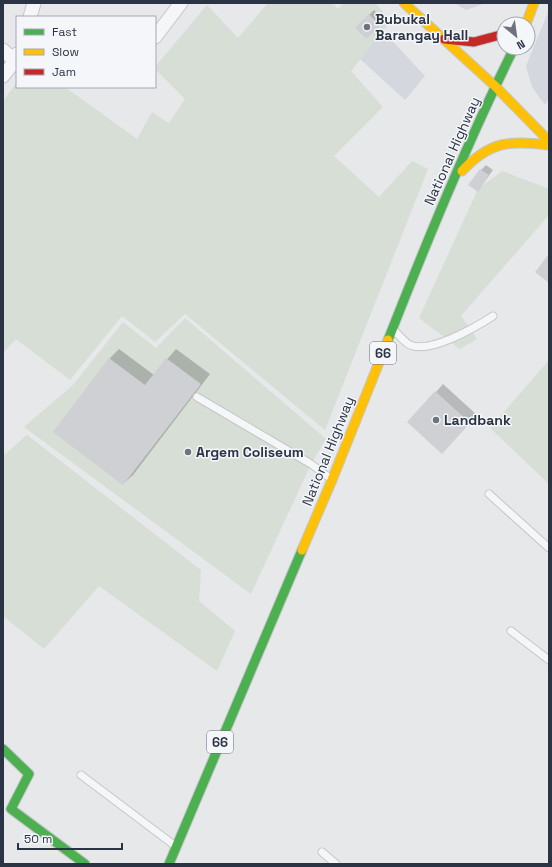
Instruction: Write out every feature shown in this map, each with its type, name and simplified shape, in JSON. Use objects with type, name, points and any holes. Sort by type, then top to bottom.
[{"type":"main road","points":[[404,3],[495,86],[549,141]]},
{"type":"main road","points":[[528,16],[534,3]]},
{"type":"main road","points":[[444,39],[462,43],[474,42],[496,36]]},
{"type":"main road","name":"National Highway","points":[[169,864],[271,620],[332,480],[392,328],[452,184],[495,86],[510,56]]},
{"type":"main road","points":[[452,184],[475,156],[492,146],[508,142],[526,142],[549,145]]},
{"type":"main road","points":[[3,749],[29,774],[11,809],[85,864]]},
{"type":"street","points":[[30,16],[34,3]]},
{"type":"street","points":[[156,36],[181,3]]},
{"type":"street","points":[[3,50],[16,57],[3,76]]},
{"type":"lane","points":[[392,328],[410,345],[425,347],[464,334],[493,316]]},
{"type":"lane","points":[[197,397],[312,464],[332,480]]},
{"type":"lane","points":[[489,494],[549,548]]},
{"type":"lane","points":[[511,631],[549,660]]},
{"type":"lane","points":[[81,775],[176,846]]},
{"type":"lane","points":[[322,852],[336,864]]},
{"type":"shaded area","points":[[268,3],[332,3],[338,9],[344,3],[375,3],[391,21],[351,71],[383,107],[334,156],[379,197],[412,161],[428,169],[325,430],[185,314],[155,342],[122,316],[70,380],[16,339],[3,353],[3,101],[16,83],[16,88],[66,88],[137,139],[152,112],[169,123],[185,99],[156,70],[156,66],[207,5],[238,38]]},
{"type":"shaded area","points":[[454,3],[486,3],[466,10]]},
{"type":"shaded area","points":[[549,10],[549,98],[545,105],[532,87],[526,66],[530,56],[536,56],[536,42]]},
{"type":"shaded area","points":[[368,15],[425,76],[405,100],[344,44]]},
{"type":"shaded area","points":[[502,171],[549,189],[549,215],[461,316],[477,339],[460,349],[419,318],[478,189]]},
{"type":"shaded area","name":"Argem Coliseum","points":[[185,318],[326,439],[311,464],[251,594],[24,427],[73,385],[123,322],[156,348]]},
{"type":"shaded area","points":[[549,360],[549,484],[490,428]]},
{"type":"shaded area","points":[[27,435],[201,570],[199,601],[235,631],[217,671],[99,586],[44,649],[3,616],[3,456]]},
{"type":"building","name":"Bubukal Barangay Hall","points":[[369,14],[380,26],[366,39],[355,27]]},
{"type":"building","points":[[480,169],[489,175],[478,192],[468,185]]},
{"type":"building","points":[[549,254],[549,283],[535,272]]},
{"type":"building","points":[[109,358],[145,385],[166,358],[201,384],[123,485],[53,432]]},
{"type":"building","points":[[435,391],[470,423],[442,454],[407,422]]},
{"type":"traffic: fast","points":[[388,340],[448,192],[510,56]]},
{"type":"traffic: fast","points":[[169,864],[302,550]]},
{"type":"traffic: fast","points":[[3,749],[29,774],[11,809],[85,864]]},
{"type":"traffic: slow","points":[[404,3],[495,86],[549,141]]},
{"type":"traffic: slow","points":[[529,16],[534,3]]},
{"type":"traffic: slow","points":[[462,171],[482,154],[501,145],[512,143],[535,143],[549,145]]},
{"type":"traffic: slow","points":[[302,550],[332,480],[388,340]]},
{"type":"traffic: jam","points":[[444,39],[474,42],[496,36]]},
{"type":"place","name":"Bubukal Barangay Hall","points":[[367,27]]},
{"type":"place","name":"Landbank","points":[[436,420]]},
{"type":"place","name":"Argem Coliseum","points":[[188,452]]}]
